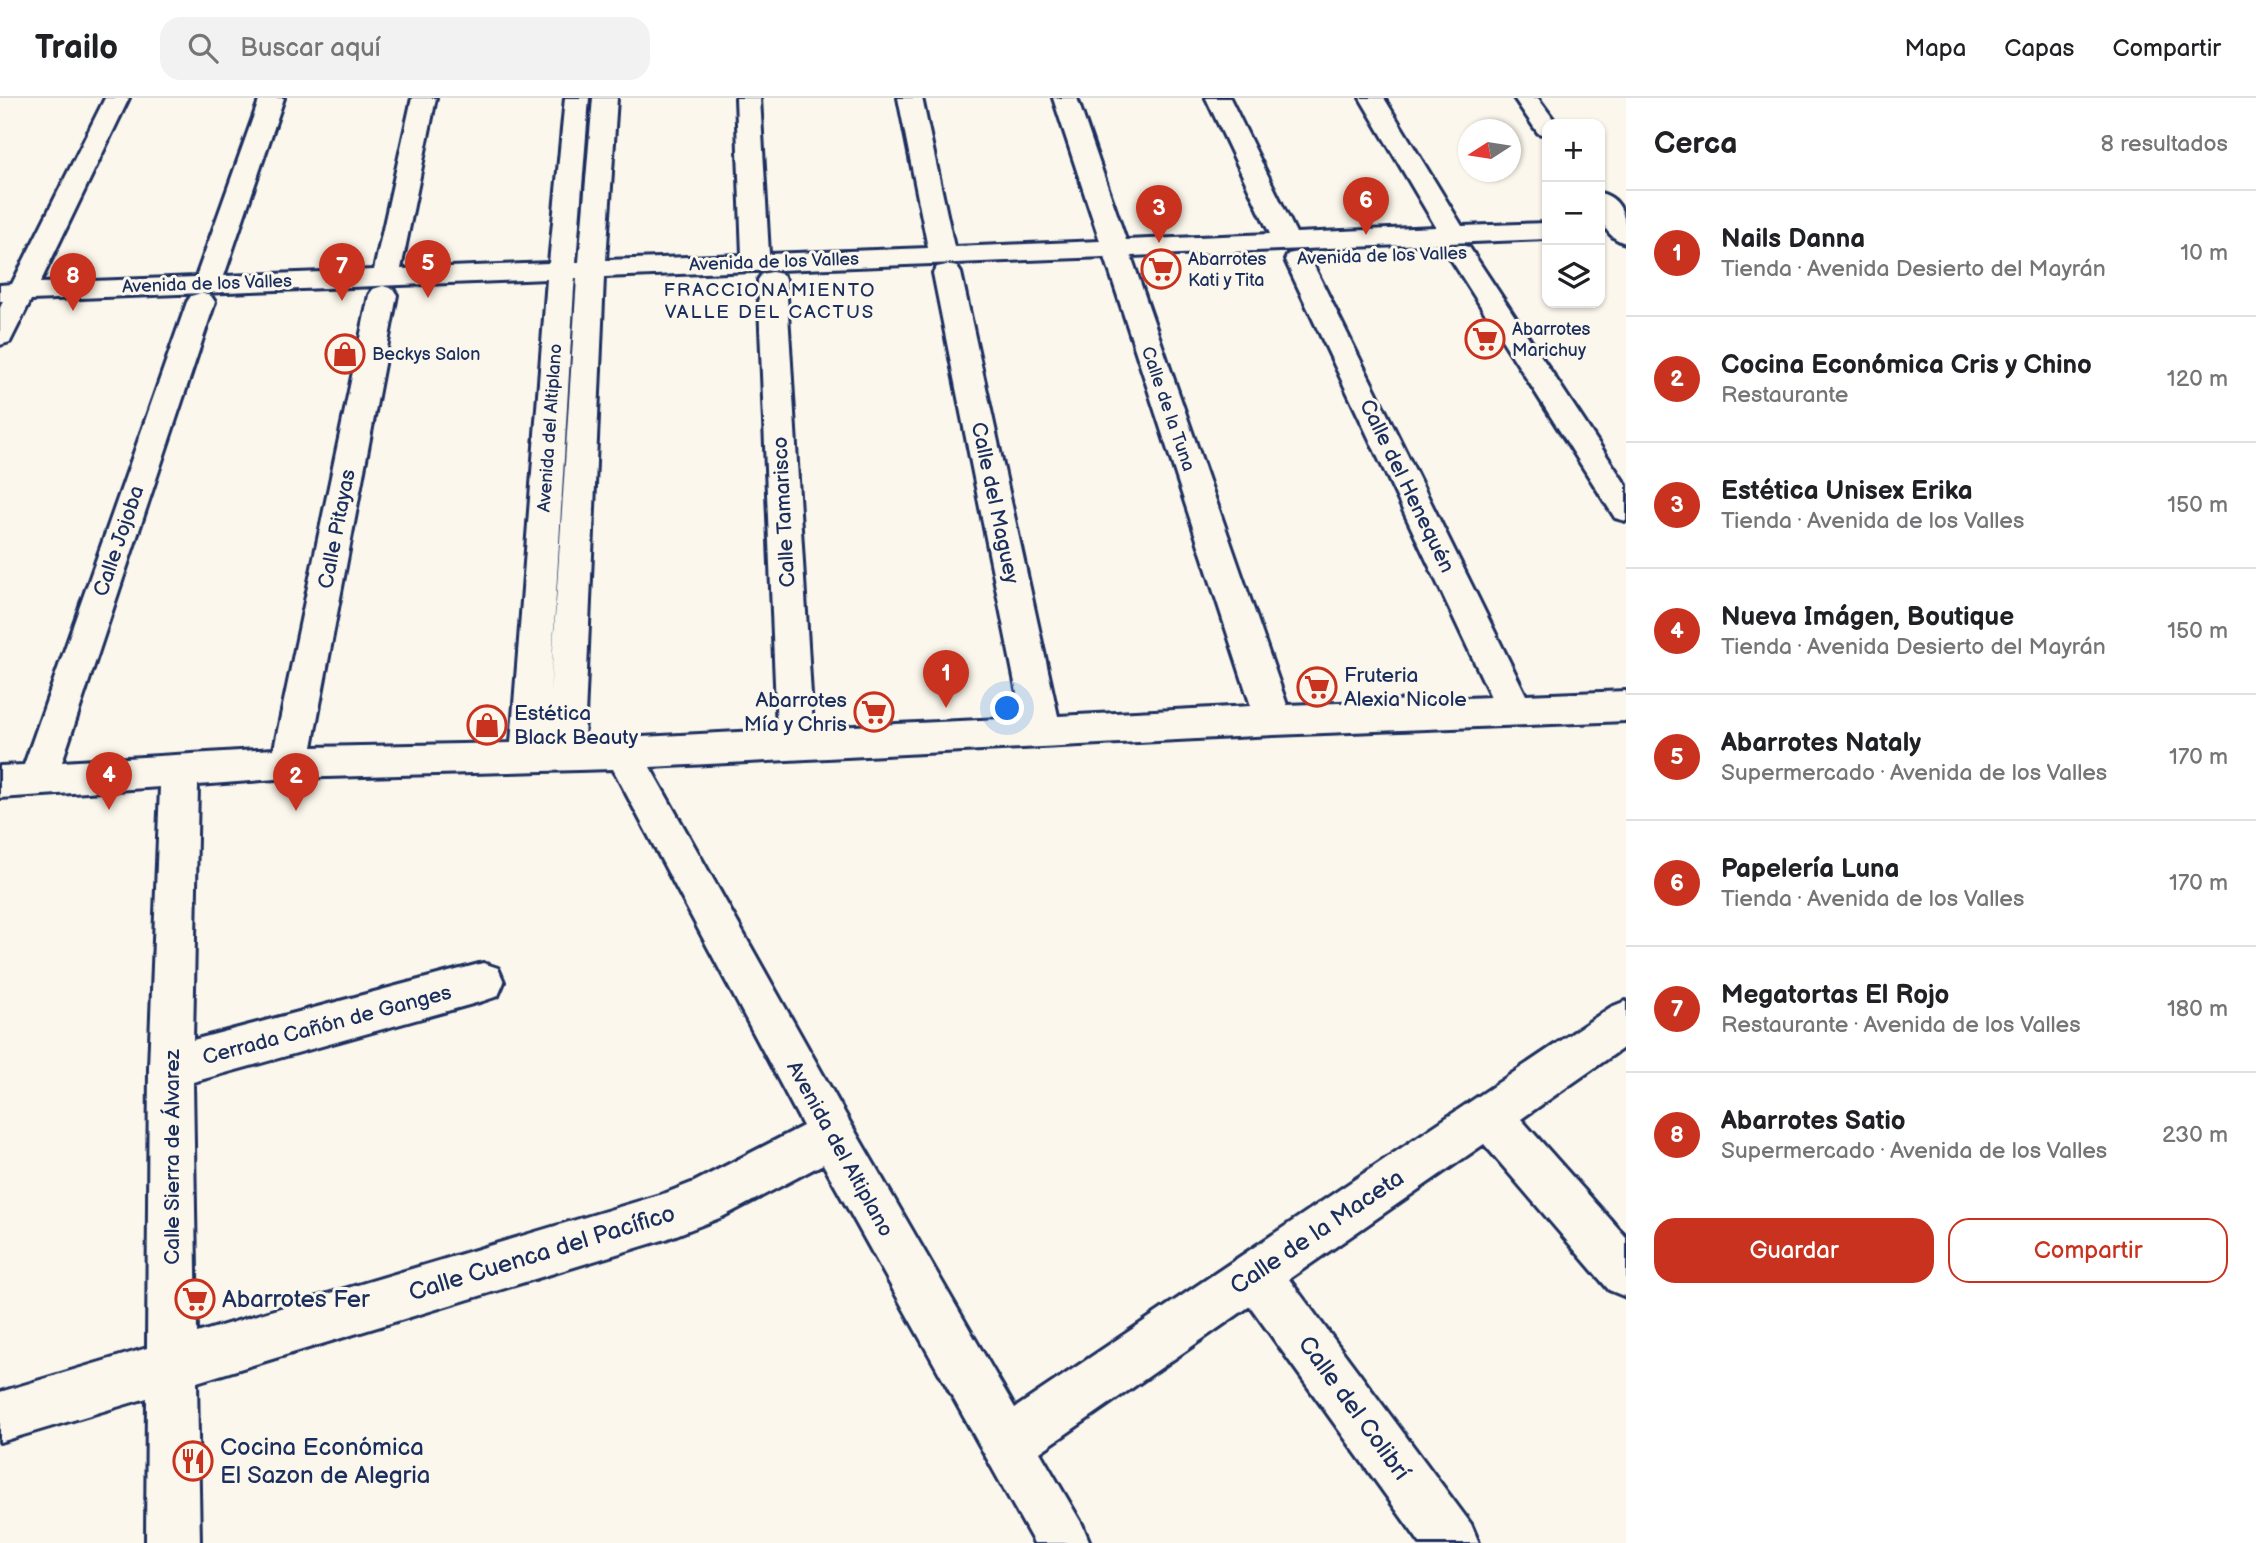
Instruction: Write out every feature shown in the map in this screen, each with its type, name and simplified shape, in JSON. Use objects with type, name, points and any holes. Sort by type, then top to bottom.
[{"type":"street","points":[[0,336],[9,301],[117,98]]},
{"type":"street","name":"Calle Jojoba","points":[[37,780],[272,98]]},
{"type":"street","name":"Calle Pitayas","points":[[290,763],[424,98]]},
{"type":"street","name":"Avenida del Altiplano","points":[[528,758],[561,279],[577,98]]},
{"type":"street","name":"Avenida del Altiplano","points":[[565,755],[592,278],[606,98]]},
{"type":"street","name":"Calle Tamarisco","points":[[748,98],[764,271],[796,744]]},
{"type":"street","name":"Calle del Maguey","points":[[910,98],[1043,732]]},
{"type":"street","name":"Calle de la Tuna","points":[[1065,98],[1274,720]]},
{"type":"street","name":"Calle del Henequén","points":[[1219,98],[1516,711]]},
{"type":"street","points":[[1372,98],[1457,244],[1626,510]]},
{"type":"street","points":[[1526,98],[1542,121]]},
{"type":"street","points":[[1604,245],[1619,233],[1605,209]]},
{"type":"street","name":"Avenida de los Valles","points":[[1506,243],[1542,232]]},
{"type":"street","name":"Avenida de los Valles","points":[[9,301],[1457,244],[1506,243],[1542,249]]},
{"type":"street","points":[[0,782],[290,763],[528,758],[1274,720],[1626,706]]},
{"type":"street","name":"Avenida del Altiplano","points":[[623,753],[832,1135],[1063,1543]]},
{"type":"street","name":"Calle Sierra de Álvarez","points":[[173,1543],[171,1067],[179,771]]},
{"type":"street","name":"Cerrada Cañón de Ganges","points":[[171,1067],[483,982]]},
{"type":"street","name":"Calle de la Maceta","points":[[1007,1444],[1626,1021]]},
{"type":"street","points":[[1488,1115],[1626,1273]]},
{"type":"street","name":"Calle Cuenca del Pacífico","points":[[0,1417],[666,1216],[706,1201],[832,1135]]},
{"type":"street","name":"Calle del Colibrí","points":[[1255,1274],[1452,1543]]},
{"type":"place","name":"Papelería Luna","points":[[1366,235]]},
{"type":"place","name":"Estética Unisex Erika","points":[[1159,243]]},
{"type":"place","name":"Abarrotes Kati y Tita","points":[[1161,269]]},
{"type":"place","name":"Abarrotes Nataly","points":[[428,298]]},
{"type":"place","name":"Megatortas El Rojo","points":[[342,301]]},
{"type":"place","name":"Abarrotes Satio","points":[[73,311]]},
{"type":"place","name":"Abarrotes Marichuy","points":[[1485,339]]},
{"type":"place","name":"Beckys Salon","points":[[345,354]]},
{"type":"place","name":"Fruteria Alexia Nicole","points":[[1317,687]]},
{"type":"place","name":"Nails Danna","points":[[946,708]]},
{"type":"place","name":"Abarrotes Mía y Chris","points":[[874,712]]},
{"type":"place","name":"Estética Black Beauty","points":[[487,725]]},
{"type":"place","name":"Nueva Imágen, Boutique","points":[[109,810]]},
{"type":"place","name":"Cocina Económica Cris y Chino","points":[[296,811]]},
{"type":"place","name":"Abarrotes Fer","points":[[195,1299]]},
{"type":"place","name":"Cocina Económica El Sazon de Alegria","points":[[193,1461]]},
{"type":"district","name":"FRACCIONAMIENTO VALLE DEL CACTUS","points":[[770,301]]}]
